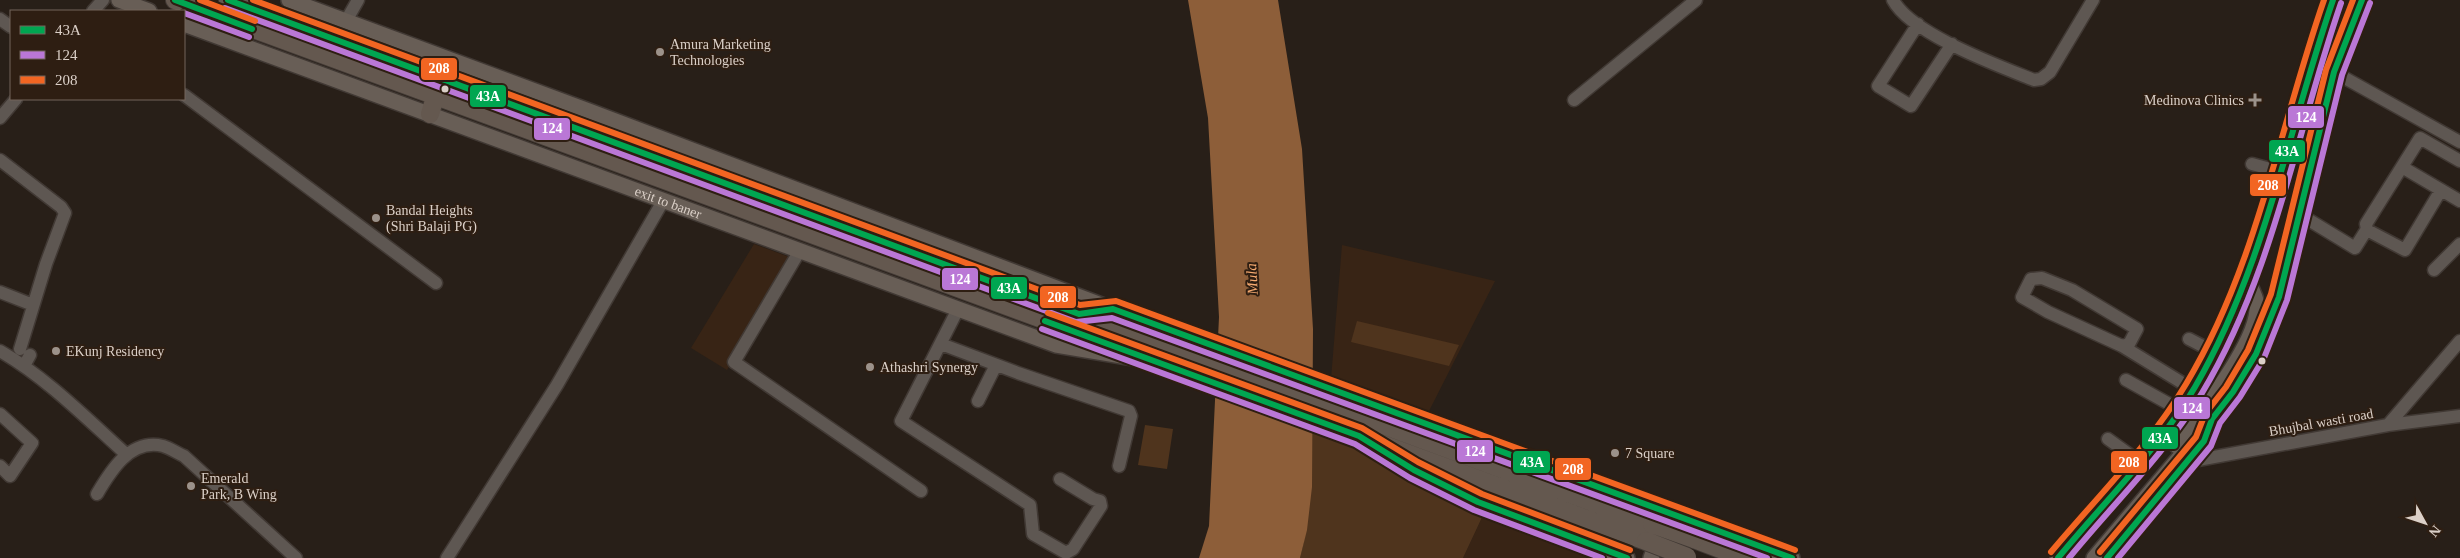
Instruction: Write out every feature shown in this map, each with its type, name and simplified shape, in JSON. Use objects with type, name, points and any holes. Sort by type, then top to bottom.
[{"type":"highway","points":[[175,0],[1690,557]]},
{"type":"highway","points":[[228,0],[1079,314],[1188,346],[1362,410],[1652,524],[1744,558]]},
{"type":"highway","points":[[430,114],[435,97]]},
{"type":"highway","points":[[1079,314],[1113,309]]},
{"type":"main road","points":[[119,0],[146,10]]},
{"type":"main road","points":[[289,0],[1113,309],[1188,346]]},
{"type":"main road","points":[[2058,558],[2140,462],[2180,410],[2214,352],[2247,280],[2281,172],[2309,69],[2333,0]]},
{"type":"main road","points":[[2094,558],[2212,419],[2233,392],[2258,349],[2279,297],[2334,72],[2362,0]]},
{"type":"main road","name":"exit to baner","points":[[185,24],[799,252],[1056,345],[1158,362]]},
{"type":"main road","points":[[2107,558],[2183,453],[2210,400],[2244,346],[2256,318],[2257,305],[2247,280]]},
{"type":"main road","points":[[1362,410],[1444,429],[1792,558]]},
{"type":"main road","points":[[1356,435],[1414,470],[1478,502],[1627,558]]},
{"type":"main road","points":[[2084,558],[2183,453]]},
{"type":"main road","points":[[1651,558],[1668,513]]},
{"type":"main road","points":[[1669,558],[1684,519]]},
{"type":"street","points":[[94,10],[103,0]]},
{"type":"street","points":[[346,21],[358,0]]},
{"type":"street","points":[[1574,100],[1696,0]]},
{"type":"street","points":[[1893,0],[1896,5],[1918,24],[1973,56],[2034,80],[2041,79],[2050,72],[2094,0]]},
{"type":"street","points":[[1918,24],[1878,86],[1911,106],[1952,44]]},
{"type":"street","points":[[2334,72],[2460,142]]},
{"type":"street","points":[[185,96],[436,284]]},
{"type":"street","points":[[0,118],[15,100]]},
{"type":"street","points":[[2299,214],[2355,248],[2367,229],[2366,224],[2420,138],[2460,161]]},
{"type":"street","points":[[0,160],[61,207],[65,213],[33,305],[24,366]]},
{"type":"street","points":[[2252,164],[2281,172]]},
{"type":"street","points":[[2402,166],[2460,201]]},
{"type":"street","points":[[2367,229],[2373,235],[2405,250],[2441,190]]},
{"type":"street","points":[[447,558],[557,385],[663,201]]},
{"type":"street","points":[[2434,270],[2460,244]]},
{"type":"street","points":[[799,252],[734,362],[921,490]]},
{"type":"street","points":[[2122,346],[2129,344],[2137,329],[2054,281],[2042,278],[2031,279],[2022,297],[2048,312],[2122,346],[2210,400]]},
{"type":"street","points":[[0,292],[33,305]]},
{"type":"street","points":[[958,309],[902,418],[904,425],[975,468],[1030,505],[1033,534],[1066,554],[1073,549],[1100,506],[1100,501],[1093,499],[1060,478]]},
{"type":"street","points":[[2189,339],[2214,352]]},
{"type":"street","points":[[2388,425],[2460,341]]},
{"type":"street","points":[[941,344],[1129,411],[1131,416],[1119,466]]},
{"type":"street","points":[[0,351],[24,366],[69,402],[127,455]]},
{"type":"street","points":[[978,401],[996,365]]},
{"type":"street","points":[[2126,380],[2180,410]]},
{"type":"street","points":[[0,414],[32,442],[10,476],[0,466]]},
{"type":"street","name":"Bhujbal wasti road","points":[[2183,453],[2460,416]]},
{"type":"street","points":[[2108,439],[2140,462]]},
{"type":"street","points":[[97,494],[113,467],[127,455],[140,448],[162,446],[184,456],[296,558]]},
{"type":"shaded area","points":[[754,244],[792,258],[727,370],[691,348]]},
{"type":"shaded area","points":[[1342,245],[1495,281],[1429,411],[1331,379]]},
{"type":"shaded area","points":[[1357,321],[1459,345],[1449,366],[1351,342]]},
{"type":"shaded area","points":[[1145,425],[1173,429],[1167,469],[1138,465]]},
{"type":"shaded area","points":[[1310,431],[1354,446],[1433,488],[1485,511],[1463,558],[1300,558],[1310,495]]},
{"type":"shaded area","points":[[1485,511],[1590,550],[1586,558],[1463,558]]},
{"type":"water","name":"Mula","points":[[1188,0],[1278,0],[1302,149],[1313,329],[1312,487],[1307,530],[1300,558],[1199,558],[1209,526],[1219,317],[1208,118]]},
{"type":"transit line","name":"43A","points":[[175,0],[252,29]]},
{"type":"transit line","name":"208","points":[[200,0],[255,21]]},
{"type":"transit line","name":"43A","points":[[228,0],[1079,314],[1113,309],[1792,558]]},
{"type":"transit line","name":"208","points":[[253,0],[1080,305],[1116,301],[1795,550]]},
{"type":"transit line","name":"208","points":[[2051,552],[2156,429],[2186,384],[2210,339],[2249,245],[2324,0]]},
{"type":"transit line","name":"43A","points":[[2058,558],[2148,454],[2195,387],[2219,341],[2240,294],[2258,246],[2333,0]]},
{"type":"transit line","name":"208","points":[[2100,552],[2196,437],[2205,414],[2226,387],[2248,350],[2271,294],[2326,70],[2353,0]]},
{"type":"transit line","name":"43A","points":[[2107,558],[2204,441],[2212,419],[2233,392],[2256,354],[2279,297],[2334,72],[2362,0]]},
{"type":"transit line","name":"124","points":[[2069,558],[2172,437],[2202,393],[2227,347],[2248,300],[2266,251],[2341,3]]},
{"type":"transit line","name":"124","points":[[2118,558],[2211,446],[2220,423],[2240,397],[2264,358],[2287,300],[2342,75],[2370,3]]},
{"type":"transit line","name":"124","points":[[225,8],[1076,322],[1112,318],[1767,558]]},
{"type":"transit line","name":"124","points":[[185,13],[249,37]]},
{"type":"transit line","name":"208","points":[[1048,313],[1362,428],[1418,462],[1482,494],[1630,550]]},
{"type":"transit line","name":"43A","points":[[1045,321],[1359,436],[1414,470],[1478,502],[1627,558]]},
{"type":"transit line","name":"124","points":[[1042,329],[1355,444],[1410,478],[1474,510],[1602,558]]},
{"type":"place","name":"Amura Marketing Technologies","points":[[660,52]]},
{"type":"place","name":"Medinova Clinics","points":[[2255,100]]},
{"type":"place","name":"Bandal Heights (Shri Balaji PG)","points":[[376,218]]},
{"type":"place","name":"EKunj Residency","points":[[56,351]]},
{"type":"place","name":"Athashri Synergy","points":[[870,367]]},
{"type":"place","name":"7 Square","points":[[1615,453]]},
{"type":"place","name":"Emerald Park, B Wing","points":[[191,486]]}]
